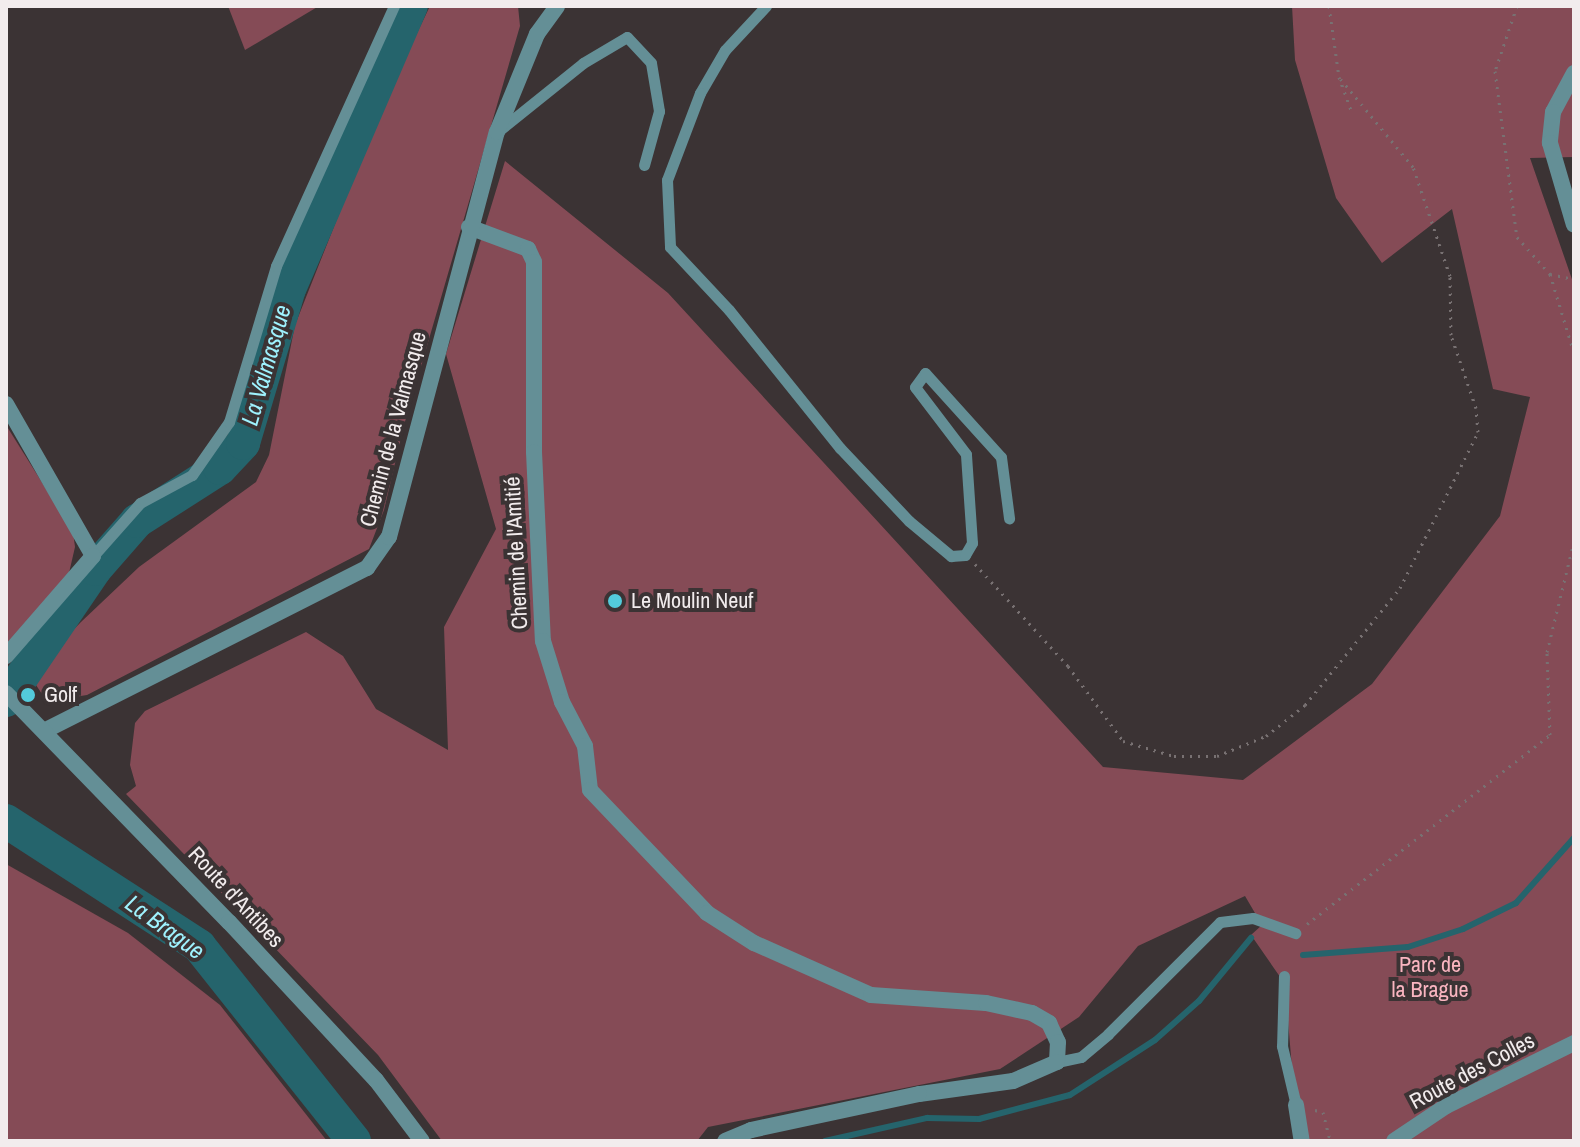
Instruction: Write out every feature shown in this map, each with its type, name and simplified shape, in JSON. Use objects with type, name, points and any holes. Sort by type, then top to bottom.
[{"type":"street","name":"Chemin de la Valmasque","points":[[46,730],[367,568],[389,537],[469,227],[497,132],[537,34],[557,6]]},
{"type":"street","points":[[1574,73],[1553,112],[1550,143],[1574,225]]},
{"type":"street","name":"Chemin de l'Amitié","points":[[469,227],[528,249],[534,262],[536,507],[543,641],[552,672],[585,746],[590,790],[707,913],[754,943],[871,995],[986,1003],[1032,1013],[1053,1033],[1057,1062]]},
{"type":"street","points":[[6,404],[93,556],[6,656]]},
{"type":"street","name":"Route d'Antibes","points":[[13,699],[46,730],[376,1080],[422,1141]]},
{"type":"street","name":"Route des Colles","points":[[1394,1141],[1446,1106],[1574,1043]]},
{"type":"street","points":[[725,1141],[751,1130],[919,1094],[1013,1081],[1057,1062]]},
{"type":"street","points":[[1296,1105],[1302,1141]]},
{"type":"lane","points":[[93,556],[140,503],[192,475],[229,422],[276,266],[394,6]]},
{"type":"lane","points":[[766,6],[725,50],[700,93],[667,180],[670,247],[909,521],[951,556],[965,555],[972,543],[966,454],[915,387],[925,373],[1001,457],[1009,518]]},
{"type":"lane","points":[[497,132],[583,63],[627,37],[651,63],[659,111],[644,165]]},
{"type":"lane","points":[[1057,1062],[1081,1057],[1108,1034],[1220,922],[1253,918],[1295,933]]},
{"type":"lane","points":[[1284,976],[1282,1046],[1296,1105]]},
{"type":"path","points":[[1329,6],[1339,77],[1352,113]]},
{"type":"path","points":[[1517,6],[1495,71],[1517,237],[1550,274],[1574,353]]},
{"type":"path","points":[[965,555],[1068,666],[1123,741],[1174,756],[1217,756],[1266,736],[1305,705],[1386,606],[1431,531],[1478,432],[1476,408],[1451,335],[1450,276],[1413,167],[1339,77]]},
{"type":"path","points":[[1550,274],[1574,279]]},
{"type":"path","points":[[1295,933],[1550,735],[1547,652],[1574,541]]},
{"type":"path","points":[[1296,1105],[1323,1112],[1330,1141]]},
{"type":"green space","points":[[228,6],[319,6],[245,50]]},
{"type":"green space","points":[[430,6],[518,6],[520,26],[404,425],[384,510],[369,549],[87,695],[62,699],[42,694],[32,679],[38,666],[81,622],[139,567],[256,482],[269,455],[295,325],[381,108]]},
{"type":"green space","name":"Parc de la Brague","points":[[1292,6],[1574,6],[1574,157],[1530,158],[1574,285],[1574,1141],[1298,1141],[1285,984],[1251,935],[1262,925],[1245,896],[1138,946],[1079,1017],[1000,1069],[708,1127],[697,1141],[442,1141],[378,1055],[126,794],[136,786],[130,765],[135,723],[145,711],[306,632],[343,656],[376,709],[448,750],[444,627],[496,529],[446,354],[505,161],[668,293],[1103,767],[1243,780],[1372,684],[1500,516],[1530,397],[1493,389],[1452,209],[1382,263],[1336,198],[1295,60]]},
{"type":"green space","points":[[6,425],[73,532],[75,547],[69,573],[6,647]]},
{"type":"green space","points":[[6,864],[128,933],[220,1005],[327,1141],[6,1141]]},
{"type":"waterway","name":"La Valmasque","points":[[6,700],[95,569],[137,521],[220,468],[243,443],[289,289],[411,6]]},
{"type":"waterway","name":"La Brague","points":[[6,821],[199,946],[354,1141]]},
{"type":"waterway","points":[[1303,955],[1408,947],[1463,929],[1516,903],[1574,838]]},
{"type":"waterway","points":[[825,1141],[927,1118],[979,1119],[1070,1095],[1155,1040],[1199,1001],[1251,938]]},
{"type":"place","name":"Le Moulin Neuf","points":[[615,601]]},
{"type":"place","name":"Golf","points":[[28,695]]}]
